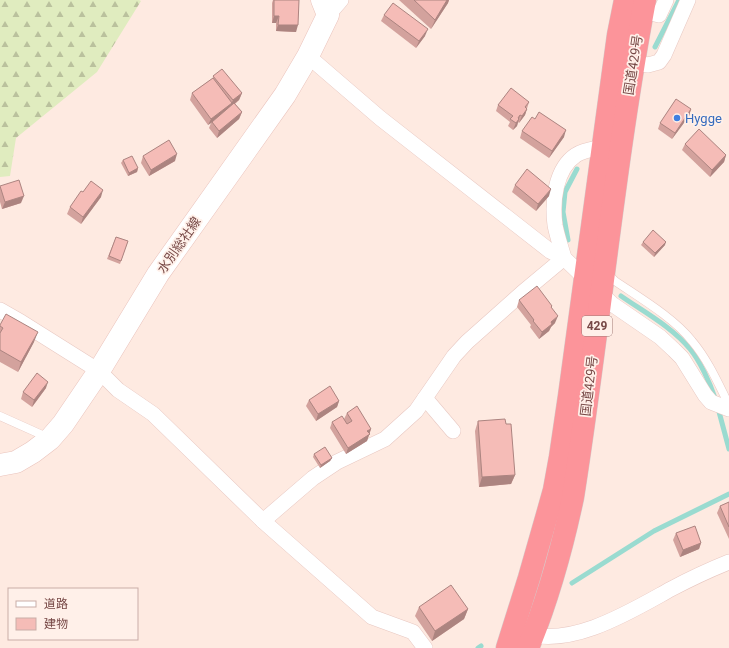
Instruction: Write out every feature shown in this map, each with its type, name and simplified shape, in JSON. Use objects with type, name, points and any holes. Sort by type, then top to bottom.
[{"type":"highway","name":"国道429号","points":[[520,640],[554,490],[570,396],[595,274],[633,64],[637,4]]},
{"type":"highway","name":"国道429号","points":[[520,640],[552,584],[573,497],[601,294],[595,274],[603,147],[618,35],[637,4]]},
{"type":"main road","name":"水別総社線","points":[[0,465],[16,462],[33,452],[50,438],[63,424],[99,371],[158,274],[285,95],[308,56],[330,5]]},
{"type":"street","points":[[637,4],[659,15],[666,0]]},
{"type":"street","points":[[633,64],[648,65],[659,62],[664,55],[688,0]]},
{"type":"street","points":[[308,56],[380,118],[550,251],[595,274]]},
{"type":"street","points":[[564,258],[556,226],[554,204],[556,187],[561,173],[570,160],[578,154],[603,147]]},
{"type":"street","points":[[263,521],[319,474],[337,462],[385,439],[416,411],[454,356],[467,342],[522,292],[564,258]]},
{"type":"street","points":[[601,294],[612,304],[660,337],[682,358],[705,395],[723,406]]},
{"type":"street","points":[[0,310],[99,371],[118,390],[153,414],[263,521],[372,618],[413,632],[425,648]]},
{"type":"street","points":[[425,398],[453,431]]},
{"type":"street","points":[[520,640],[569,635],[585,631],[634,609],[694,577],[729,562]]},
{"type":"lane","points":[[595,274],[615,281],[676,324],[692,341],[705,359],[723,406]]},
{"type":"lane","points":[[0,416],[50,438]]},
{"type":"green space","points":[[0,0],[141,1],[97,72],[16,138],[10,176],[0,177]]},
{"type":"building","points":[[274,0],[299,0],[298,25],[278,25],[279,16],[274,16]]},
{"type":"building","points":[[414,0],[447,0],[435,20]]},
{"type":"building","points":[[393,3],[428,29],[419,41],[384,15]]},
{"type":"building","points":[[222,69],[242,93],[233,100],[213,76]]},
{"type":"building","points":[[213,78],[232,103],[211,119],[192,93]]},
{"type":"building","points":[[511,88],[529,102],[525,107],[527,109],[522,116],[520,115],[516,123],[510,119],[513,116],[498,105]]},
{"type":"building","points":[[676,99],[691,109],[675,133],[660,123]]},
{"type":"building","points":[[234,103],[242,112],[219,131],[212,122]]},
{"type":"building","points":[[539,112],[566,130],[552,151],[522,131],[532,117],[535,119]]},
{"type":"building","points":[[699,129],[726,155],[712,170],[685,144]]},
{"type":"building","points":[[169,140],[177,154],[151,170],[143,156]]},
{"type":"building","points":[[132,156],[138,168],[129,173],[123,160]]},
{"type":"building","points":[[527,169],[551,189],[538,204],[515,185]]},
{"type":"building","points":[[19,180],[24,196],[5,202],[0,186]]},
{"type":"building","points":[[91,181],[103,190],[83,217],[70,207],[81,191],[83,192]]},
{"type":"building","points":[[653,230],[666,242],[655,253],[643,242]]},
{"type":"building","points":[[116,237],[128,241],[121,261],[109,256]]},
{"type":"building","points":[[537,286],[558,316],[551,322],[552,324],[542,332],[519,300]]},
{"type":"building","points":[[6,314],[38,332],[21,362],[0,350],[0,333],[3,328],[0,325]]},
{"type":"building","points":[[37,373],[48,382],[34,400],[23,392]]},
{"type":"building","points":[[330,386],[339,401],[318,414],[309,400]]},
{"type":"building","points":[[357,406],[371,429],[367,431],[370,434],[348,448],[332,422],[342,416],[347,424],[352,421],[347,413]]},
{"type":"building","points":[[505,419],[506,424],[511,424],[515,475],[482,477],[478,421]]},
{"type":"building","points":[[325,447],[332,458],[321,465],[314,454]]},
{"type":"building","points":[[729,502],[729,527],[720,506]]},
{"type":"building","points":[[695,526],[701,543],[683,550],[676,533]]},
{"type":"building","points":[[451,585],[468,609],[435,631],[419,607]]},
{"type":"waterway","points":[[655,47],[679,0]]},
{"type":"waterway","points":[[568,240],[563,212],[565,192],[577,169]]},
{"type":"waterway","points":[[621,296],[657,320],[683,341],[694,354],[701,366],[708,379],[715,398]]},
{"type":"waterway","points":[[718,408],[729,449]]},
{"type":"waterway","points":[[572,583],[654,531],[729,494]]},
{"type":"place","name":"Hygge","points":[[677,118]]}]
